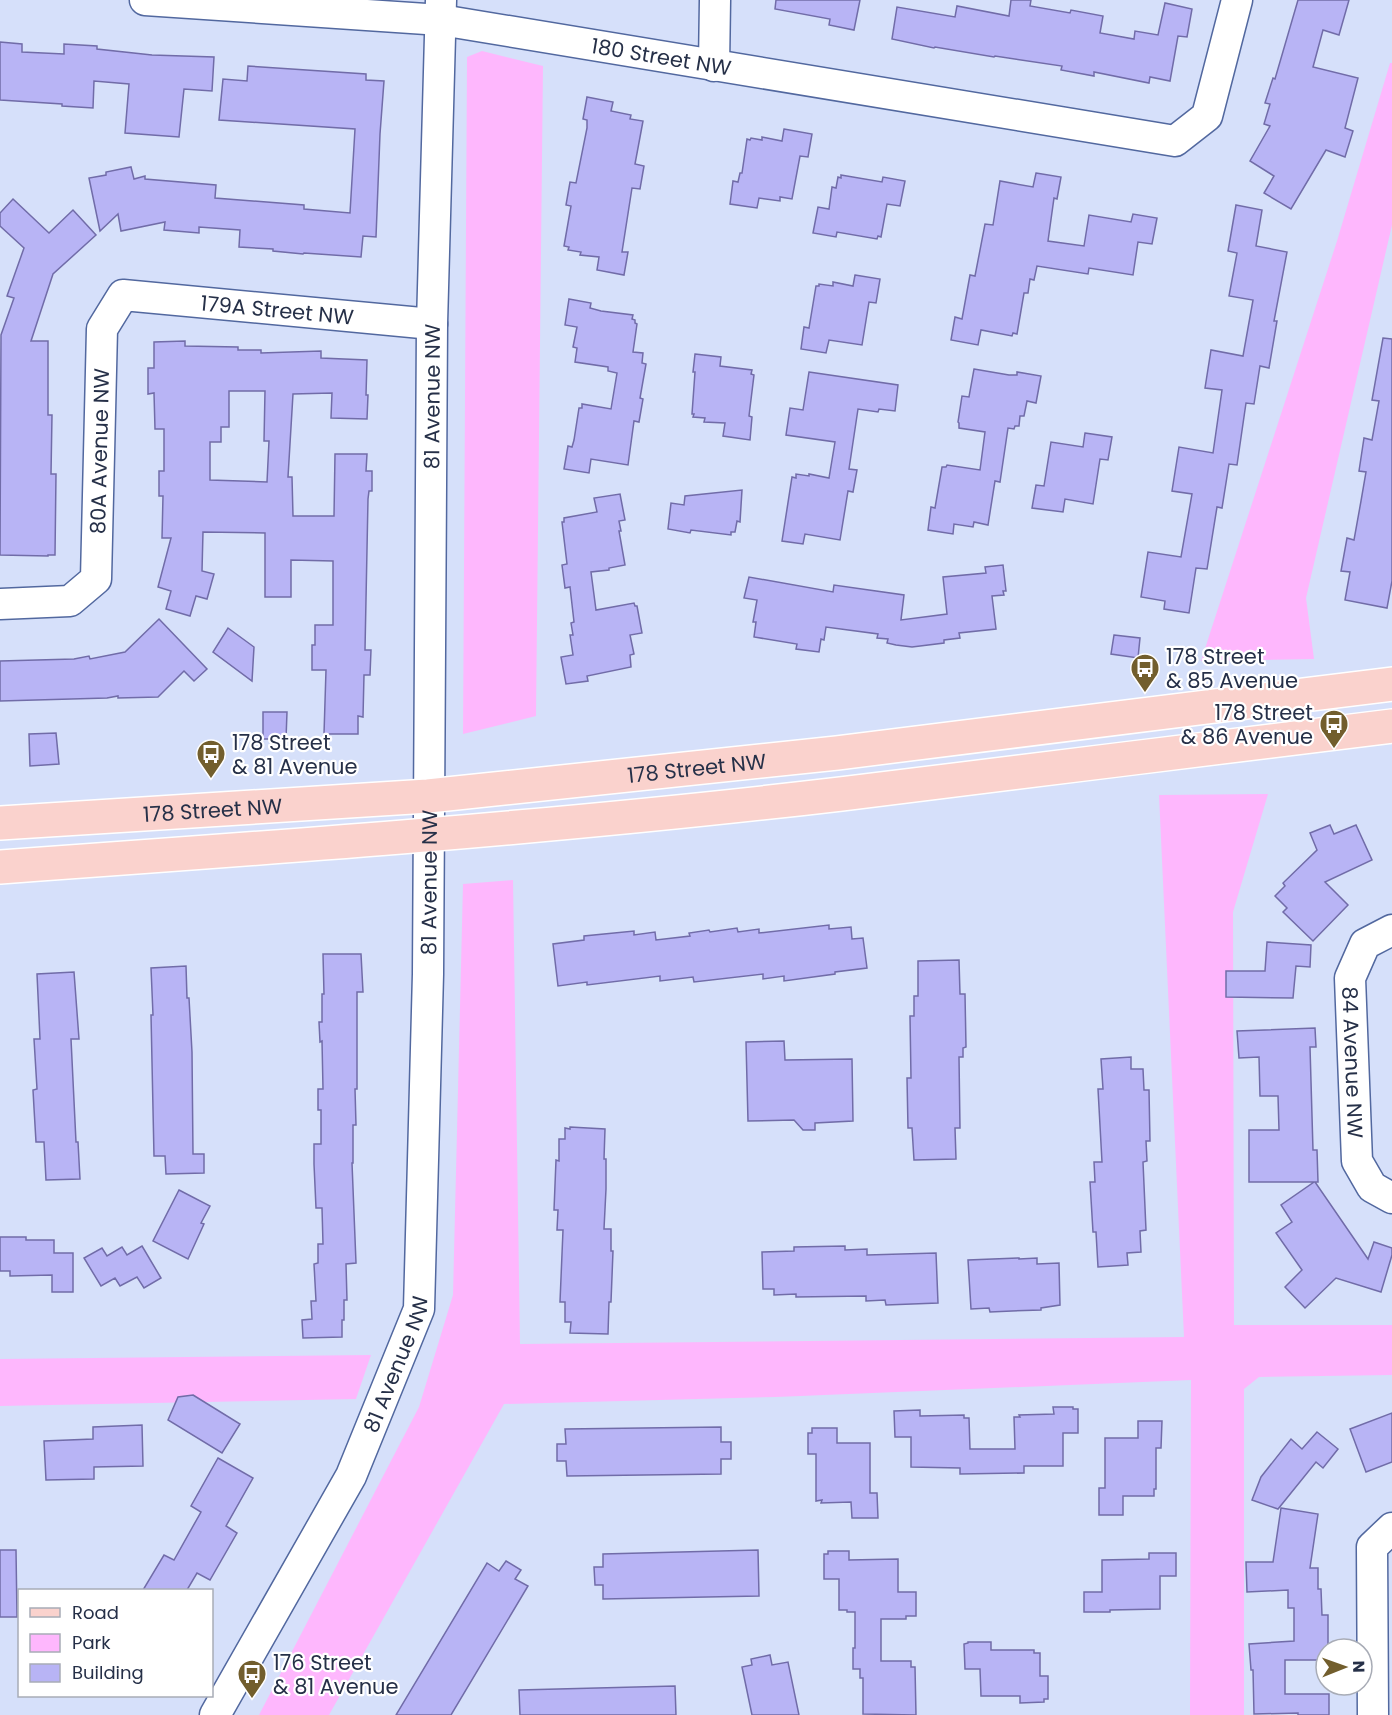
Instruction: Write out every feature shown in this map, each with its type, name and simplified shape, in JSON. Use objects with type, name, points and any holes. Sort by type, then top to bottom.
[{"type":"main road","name":"178 Street NW","points":[[0,823],[428,796],[837,753],[1392,684]]},
{"type":"main road","name":"178 Street NW","points":[[0,867],[492,831],[839,794],[1392,726]]},
{"type":"street","name":"180 Street NW","points":[[145,0],[441,10],[714,66],[1175,141],[1207,116],[1237,0]]},
{"type":"street","points":[[714,66],[715,0]]},
{"type":"street","name":"81 Avenue NW","points":[[215,1715],[351,1476],[418,1309],[428,975],[432,324],[441,10]]},
{"type":"street","name":"179A Street NW","points":[[123,295],[432,324]]},
{"type":"street","name":"80A Avenue NW","points":[[0,604],[70,601],[96,579],[102,329],[123,295]]},
{"type":"street","name":"84 Avenue NW","points":[[1392,930],[1365,944],[1350,978],[1357,1161],[1372,1186],[1392,1198]]},
{"type":"street","points":[[1373,1715],[1372,1547],[1392,1528]]},
{"type":"green space","points":[[482,51],[543,66],[536,716],[463,734],[467,57]]},
{"type":"green space","points":[[1390,63],[1392,63],[1392,225],[1306,598],[1314,659],[1201,661],[1337,241]]},
{"type":"green space","points":[[1268,794],[1233,912],[1234,1325],[1392,1325],[1392,1375],[1259,1377],[1244,1389],[1244,1715],[1190,1715],[1191,1380],[776,1397],[504,1404],[329,1715],[259,1715],[419,1407],[453,1295],[463,884],[513,880],[520,1344],[1184,1337],[1159,795]]},
{"type":"green space","points":[[371,1355],[356,1399],[0,1406],[0,1359]]},
{"type":"building","points":[[776,0],[860,0],[854,30],[829,25],[830,19],[775,9]]},
{"type":"building","points":[[1011,0],[1031,0],[1030,6],[1103,16],[1100,33],[1134,39],[1135,31],[1158,35],[1165,3],[1192,9],[1187,37],[1178,36],[1170,81],[1150,77],[1149,83],[1094,72],[1094,76],[1061,70],[1062,66],[934,48],[892,39],[897,7],[955,17],[957,6],[1009,16]]},
{"type":"building","points":[[1298,0],[1349,0],[1339,35],[1323,30],[1313,67],[1358,78],[1345,128],[1353,131],[1345,157],[1326,150],[1291,209],[1264,193],[1274,176],[1250,161],[1270,126],[1264,124],[1270,104],[1265,103],[1273,78],[1275,79]]},
{"type":"building","points":[[0,42],[22,44],[22,52],[64,54],[64,44],[97,46],[97,49],[152,55],[214,57],[212,91],[184,89],[179,137],[125,133],[129,84],[94,81],[93,108],[0,100]]},
{"type":"building","points":[[248,66],[366,74],[366,80],[384,81],[376,237],[363,236],[361,257],[239,247],[240,230],[199,227],[199,233],[164,230],[165,222],[121,231],[118,214],[100,231],[89,178],[131,167],[134,179],[145,176],[145,179],[216,185],[215,198],[304,205],[304,209],[350,213],[355,129],[219,120],[223,79],[247,81]]},
{"type":"building","points":[[587,97],[613,102],[611,111],[631,115],[630,119],[643,121],[635,164],[644,166],[640,189],[632,188],[622,252],[628,252],[624,275],[597,270],[599,257],[580,255],[581,252],[568,250],[569,247],[564,246],[571,206],[566,205],[570,182],[576,183],[587,128],[587,120],[583,119]]},
{"type":"building","points":[[784,129],[812,134],[808,157],[800,156],[792,199],[780,197],[780,201],[759,198],[757,208],[730,204],[733,181],[738,182],[740,173],[742,173],[747,139],[762,140],[762,137],[782,141]]},
{"type":"building","points":[[1036,173],[1061,177],[1057,199],[1054,198],[1048,241],[1084,246],[1089,215],[1131,222],[1133,214],[1157,218],[1152,244],[1138,242],[1133,275],[1089,268],[1088,274],[1037,266],[1034,280],[1030,279],[1028,293],[1024,293],[1017,334],[1013,333],[1012,336],[981,330],[978,345],[951,340],[955,317],[962,319],[970,275],[975,276],[985,224],[993,225],[1000,181],[1033,187]]},
{"type":"building","points":[[841,175],[882,182],[883,177],[905,181],[900,206],[887,204],[881,237],[878,236],[877,239],[837,232],[836,237],[813,233],[818,207],[829,209],[832,187],[836,188],[838,177],[841,178]]},
{"type":"building","points":[[13,199],[49,233],[73,210],[96,235],[53,274],[31,341],[48,341],[48,415],[52,415],[51,474],[56,474],[55,555],[48,556],[0,555],[1,335],[14,298],[7,296],[24,248],[0,226],[0,213]]},
{"type":"building","points":[[1236,205],[1262,210],[1256,246],[1287,252],[1274,321],[1277,321],[1269,368],[1260,366],[1254,404],[1246,403],[1237,465],[1229,464],[1222,508],[1217,507],[1207,569],[1196,568],[1189,613],[1164,609],[1165,601],[1141,597],[1148,552],[1181,557],[1192,494],[1172,491],[1179,447],[1213,453],[1222,390],[1205,388],[1211,350],[1243,356],[1253,300],[1229,296],[1237,253],[1228,251]]},
{"type":"building","points":[[855,275],[880,279],[876,303],[869,302],[862,345],[829,340],[826,353],[801,349],[804,327],[809,328],[816,286],[819,284],[833,286],[833,282],[853,286]]},
{"type":"building","points":[[569,299],[591,303],[590,308],[601,311],[633,315],[632,319],[637,324],[633,352],[643,353],[642,363],[646,364],[640,398],[643,399],[639,422],[634,421],[628,465],[591,459],[589,473],[564,469],[568,446],[572,447],[574,440],[579,408],[582,408],[582,404],[611,409],[617,373],[608,371],[608,367],[575,362],[577,348],[573,347],[577,327],[565,325]]},
{"type":"building","points":[[1383,338],[1392,339],[1392,581],[1387,608],[1345,600],[1350,572],[1341,571],[1347,538],[1354,540],[1366,472],[1359,471],[1364,438],[1372,440],[1379,401],[1372,400]]},
{"type":"building","points":[[185,341],[185,346],[238,347],[238,350],[261,350],[261,353],[321,351],[321,358],[367,360],[367,419],[331,418],[332,393],[293,394],[288,477],[292,477],[293,516],[334,516],[335,454],[367,454],[366,471],[372,471],[372,491],[369,491],[368,499],[365,650],[371,650],[370,675],[364,675],[363,717],[358,716],[358,734],[324,734],[326,670],[312,670],[315,625],[333,625],[333,561],[291,560],[291,597],[265,597],[265,533],[203,532],[202,571],[214,574],[207,599],[196,596],[190,616],[166,609],[171,591],[158,587],[171,538],[162,538],[163,496],[159,496],[159,471],[164,471],[164,429],[155,429],[154,393],[148,394],[148,368],[154,368],[154,342]],"holes":[[[229,391],[265,391],[264,441],[269,441],[267,482],[210,480],[210,442],[221,442],[221,427],[229,427]]]},
{"type":"building","points":[[695,354],[721,357],[720,366],[752,370],[751,374],[754,375],[749,416],[752,417],[750,440],[723,436],[725,423],[704,422],[705,418],[693,417]]},
{"type":"building","points":[[974,369],[1009,375],[1017,375],[1017,372],[1041,376],[1036,403],[1027,401],[1024,416],[1020,416],[1019,426],[1015,426],[1014,429],[1008,428],[1000,482],[995,481],[988,525],[974,522],[973,527],[954,524],[953,534],[928,530],[931,507],[935,508],[942,467],[947,465],[980,470],[985,432],[959,428],[958,422],[962,396],[969,397]]},
{"type":"building","points":[[809,372],[898,385],[895,411],[879,409],[878,412],[858,409],[849,469],[857,470],[853,492],[848,491],[840,540],[805,534],[803,544],[782,541],[792,477],[796,478],[796,474],[809,476],[809,474],[829,478],[835,442],[786,435],[790,408],[803,410]]},
{"type":"building","points":[[1085,433],[1112,437],[1108,460],[1100,459],[1093,504],[1065,499],[1063,512],[1032,508],[1036,485],[1044,486],[1051,442],[1083,447]]},
{"type":"building","points":[[742,490],[740,522],[737,521],[735,532],[731,532],[731,535],[691,530],[690,533],[668,529],[671,503],[684,505],[685,496]]},
{"type":"building","points":[[620,494],[625,520],[619,521],[621,531],[619,531],[625,565],[591,572],[596,610],[634,603],[637,606],[642,633],[630,635],[634,654],[630,655],[631,667],[587,676],[588,681],[566,684],[561,657],[573,655],[570,635],[573,635],[571,623],[574,622],[570,587],[565,588],[562,565],[567,564],[562,522],[564,518],[597,512],[594,498]]},
{"type":"building","points":[[1003,565],[1006,591],[1003,591],[1004,595],[992,596],[996,629],[959,633],[960,638],[944,640],[944,643],[912,647],[896,645],[887,643],[888,639],[877,638],[878,634],[826,627],[819,652],[796,649],[797,644],[754,637],[756,622],[753,622],[757,600],[744,598],[749,577],[833,592],[834,585],[904,595],[901,620],[947,614],[943,577],[986,573],[985,567]]},
{"type":"building","points":[[159,619],[207,669],[194,681],[184,671],[158,697],[118,698],[118,696],[0,701],[0,661],[74,659],[89,656],[90,659],[125,652]]},
{"type":"building","points":[[228,628],[254,647],[252,681],[213,652]]},
{"type":"building","points":[[1114,635],[1140,638],[1138,658],[1111,654]]},
{"type":"building","points":[[263,712],[287,712],[286,739],[263,739]]},
{"type":"building","points":[[56,733],[59,764],[30,766],[29,734]]},
{"type":"building","points":[[1330,825],[1334,834],[1356,825],[1372,860],[1325,882],[1348,905],[1313,941],[1283,912],[1287,908],[1275,896],[1285,886],[1283,883],[1317,850],[1310,833]]},
{"type":"building","points":[[829,925],[829,929],[851,927],[852,939],[863,938],[867,968],[784,981],[784,976],[763,979],[763,974],[694,982],[693,977],[660,981],[660,976],[587,985],[587,982],[558,986],[553,944],[584,940],[584,936],[634,931],[634,935],[655,932],[656,940],[690,936],[689,933],[709,930],[710,932],[737,928],[738,932],[759,929],[759,933]]},
{"type":"building","points":[[1267,942],[1311,945],[1310,967],[1296,966],[1293,998],[1226,997],[1226,971],[1265,971]]},
{"type":"building","points":[[323,954],[361,954],[363,992],[357,992],[356,1125],[353,1125],[352,1163],[356,1263],[346,1264],[347,1300],[344,1300],[342,1337],[303,1338],[302,1320],[312,1319],[311,1301],[316,1301],[314,1264],[318,1263],[318,1244],[323,1244],[322,1208],[316,1208],[314,1144],[321,1144],[321,1110],[318,1110],[318,1089],[323,1089],[322,1041],[320,1042],[319,1022],[322,1022],[322,994],[324,994]]},
{"type":"building","points":[[959,960],[960,994],[965,994],[966,1047],[963,1048],[963,1057],[959,1057],[960,1128],[955,1128],[956,1159],[914,1160],[912,1128],[908,1128],[907,1078],[911,1078],[910,1016],[914,1016],[914,996],[918,996],[918,961]]},
{"type":"building","points":[[186,966],[192,1052],[193,1154],[204,1154],[204,1173],[166,1174],[165,1156],[154,1156],[151,968]]},
{"type":"building","points":[[74,972],[79,1039],[71,1039],[80,1179],[46,1180],[44,1142],[36,1142],[33,1090],[37,1089],[34,1039],[40,1039],[37,974]]},
{"type":"building","points":[[1315,1028],[1316,1047],[1310,1047],[1313,1150],[1317,1150],[1318,1182],[1315,1182],[1368,1259],[1374,1242],[1392,1248],[1392,1255],[1381,1292],[1336,1278],[1305,1308],[1285,1287],[1302,1270],[1276,1233],[1292,1222],[1281,1205],[1314,1182],[1249,1182],[1249,1130],[1279,1130],[1278,1096],[1260,1096],[1259,1057],[1239,1058],[1237,1031]]},
{"type":"building","points":[[784,1041],[785,1060],[852,1059],[853,1121],[815,1123],[815,1130],[803,1130],[794,1120],[748,1121],[746,1042]]},
{"type":"building","points":[[1131,1057],[1131,1069],[1143,1069],[1144,1090],[1149,1090],[1150,1141],[1146,1141],[1147,1161],[1143,1162],[1146,1230],[1140,1231],[1141,1252],[1127,1253],[1128,1265],[1098,1267],[1090,1182],[1095,1182],[1094,1162],[1102,1162],[1098,1089],[1103,1089],[1101,1059]]},
{"type":"building","points":[[570,1127],[605,1129],[604,1229],[611,1229],[611,1251],[613,1251],[608,1334],[570,1333],[571,1322],[565,1322],[565,1302],[560,1302],[563,1230],[557,1230],[558,1210],[554,1210],[556,1160],[559,1161],[559,1139],[565,1139],[565,1128],[570,1129]]},
{"type":"building","points":[[179,1190],[210,1206],[188,1259],[153,1241]]},
{"type":"building","points":[[0,1237],[54,1240],[54,1253],[73,1253],[73,1292],[52,1292],[52,1275],[10,1276],[10,1271],[0,1271]]},
{"type":"building","points":[[142,1246],[161,1278],[144,1288],[137,1277],[120,1286],[115,1278],[101,1286],[84,1258],[102,1248],[107,1256],[122,1247],[127,1255]]},
{"type":"building","points":[[845,1246],[845,1250],[867,1249],[867,1255],[936,1253],[938,1303],[886,1305],[885,1300],[866,1301],[866,1296],[796,1297],[796,1294],[774,1295],[774,1289],[763,1289],[762,1252],[794,1251],[794,1247]]},
{"type":"building","points":[[1037,1258],[1037,1264],[1059,1263],[1060,1305],[1041,1308],[1041,1310],[990,1312],[989,1308],[971,1309],[968,1260]]},
{"type":"building","points":[[193,1395],[240,1424],[222,1453],[168,1420],[178,1397]]},
{"type":"building","points":[[1053,1407],[1078,1409],[1078,1433],[1063,1433],[1063,1466],[1024,1466],[1024,1473],[960,1474],[960,1468],[911,1467],[911,1437],[895,1437],[894,1411],[920,1410],[920,1416],[964,1415],[964,1418],[969,1418],[970,1449],[1015,1449],[1014,1417],[1054,1414]]},
{"type":"building","points":[[1392,1413],[1392,1462],[1366,1472],[1350,1429]]},
{"type":"building","points":[[1138,1421],[1162,1421],[1161,1448],[1156,1448],[1154,1496],[1123,1496],[1123,1515],[1099,1515],[1099,1488],[1105,1488],[1105,1438],[1138,1438]]},
{"type":"building","points":[[142,1425],[143,1466],[94,1467],[94,1479],[46,1480],[44,1441],[93,1439],[93,1427]]},
{"type":"building","points":[[721,1427],[721,1442],[731,1442],[731,1459],[721,1459],[721,1474],[567,1476],[566,1461],[557,1461],[557,1444],[566,1444],[565,1429]]},
{"type":"building","points":[[812,1428],[837,1428],[837,1443],[870,1443],[870,1493],[877,1493],[878,1518],[852,1518],[851,1502],[821,1503],[822,1500],[816,1501],[816,1454],[808,1454],[808,1433],[812,1433]]},
{"type":"building","points":[[1317,1432],[1338,1449],[1323,1468],[1316,1462],[1278,1509],[1252,1500],[1261,1477],[1291,1439],[1302,1449]]},
{"type":"building","points":[[218,1458],[253,1478],[226,1526],[237,1533],[210,1580],[197,1573],[188,1589],[144,1589],[164,1555],[174,1560],[201,1512],[191,1506]]},
{"type":"building","points":[[1281,1508],[1318,1514],[1310,1568],[1318,1568],[1322,1615],[1328,1615],[1328,1637],[1314,1637],[1314,1660],[1285,1660],[1285,1694],[1314,1694],[1314,1697],[1329,1697],[1329,1715],[1254,1714],[1253,1670],[1251,1670],[1249,1644],[1294,1641],[1294,1608],[1288,1608],[1288,1590],[1247,1592],[1246,1562],[1273,1562]]},
{"type":"building","points":[[0,1550],[16,1550],[17,1617],[0,1617]]},
{"type":"building","points":[[758,1550],[759,1596],[603,1599],[603,1585],[595,1585],[594,1567],[603,1567],[603,1554]]},
{"type":"building","points":[[828,1551],[849,1551],[849,1560],[898,1559],[898,1592],[916,1592],[916,1616],[906,1616],[906,1619],[881,1619],[881,1661],[911,1661],[911,1667],[915,1667],[916,1715],[863,1714],[863,1678],[860,1678],[860,1669],[853,1669],[855,1612],[839,1610],[839,1579],[824,1579],[824,1554],[828,1554]]},
{"type":"building","points":[[1149,1553],[1176,1553],[1176,1576],[1160,1576],[1160,1609],[1084,1612],[1084,1592],[1102,1592],[1102,1560],[1149,1559]]},
{"type":"building","points":[[506,1561],[521,1570],[515,1579],[528,1586],[451,1715],[396,1715],[487,1563],[499,1571]]},
{"type":"building","points":[[991,1642],[991,1650],[1034,1650],[1034,1653],[1040,1653],[1040,1676],[1048,1676],[1048,1699],[1044,1699],[1044,1702],[1020,1703],[1020,1696],[981,1696],[980,1669],[965,1669],[964,1644]]},
{"type":"building","points":[[770,1655],[772,1665],[788,1662],[799,1715],[752,1715],[742,1667],[752,1665],[751,1659]]},
{"type":"building","points":[[675,1686],[676,1715],[520,1715],[519,1690]]},
{"type":"place","name":"178 Street & 85 Avenue","points":[[1145,694]]},
{"type":"place","name":"178 Street & 86 Avenue","points":[[1334,750]]},
{"type":"place","name":"178 Street & 81 Avenue","points":[[211,780]]},
{"type":"place","name":"176 Street & 81 Avenue","points":[[252,1700]]}]
